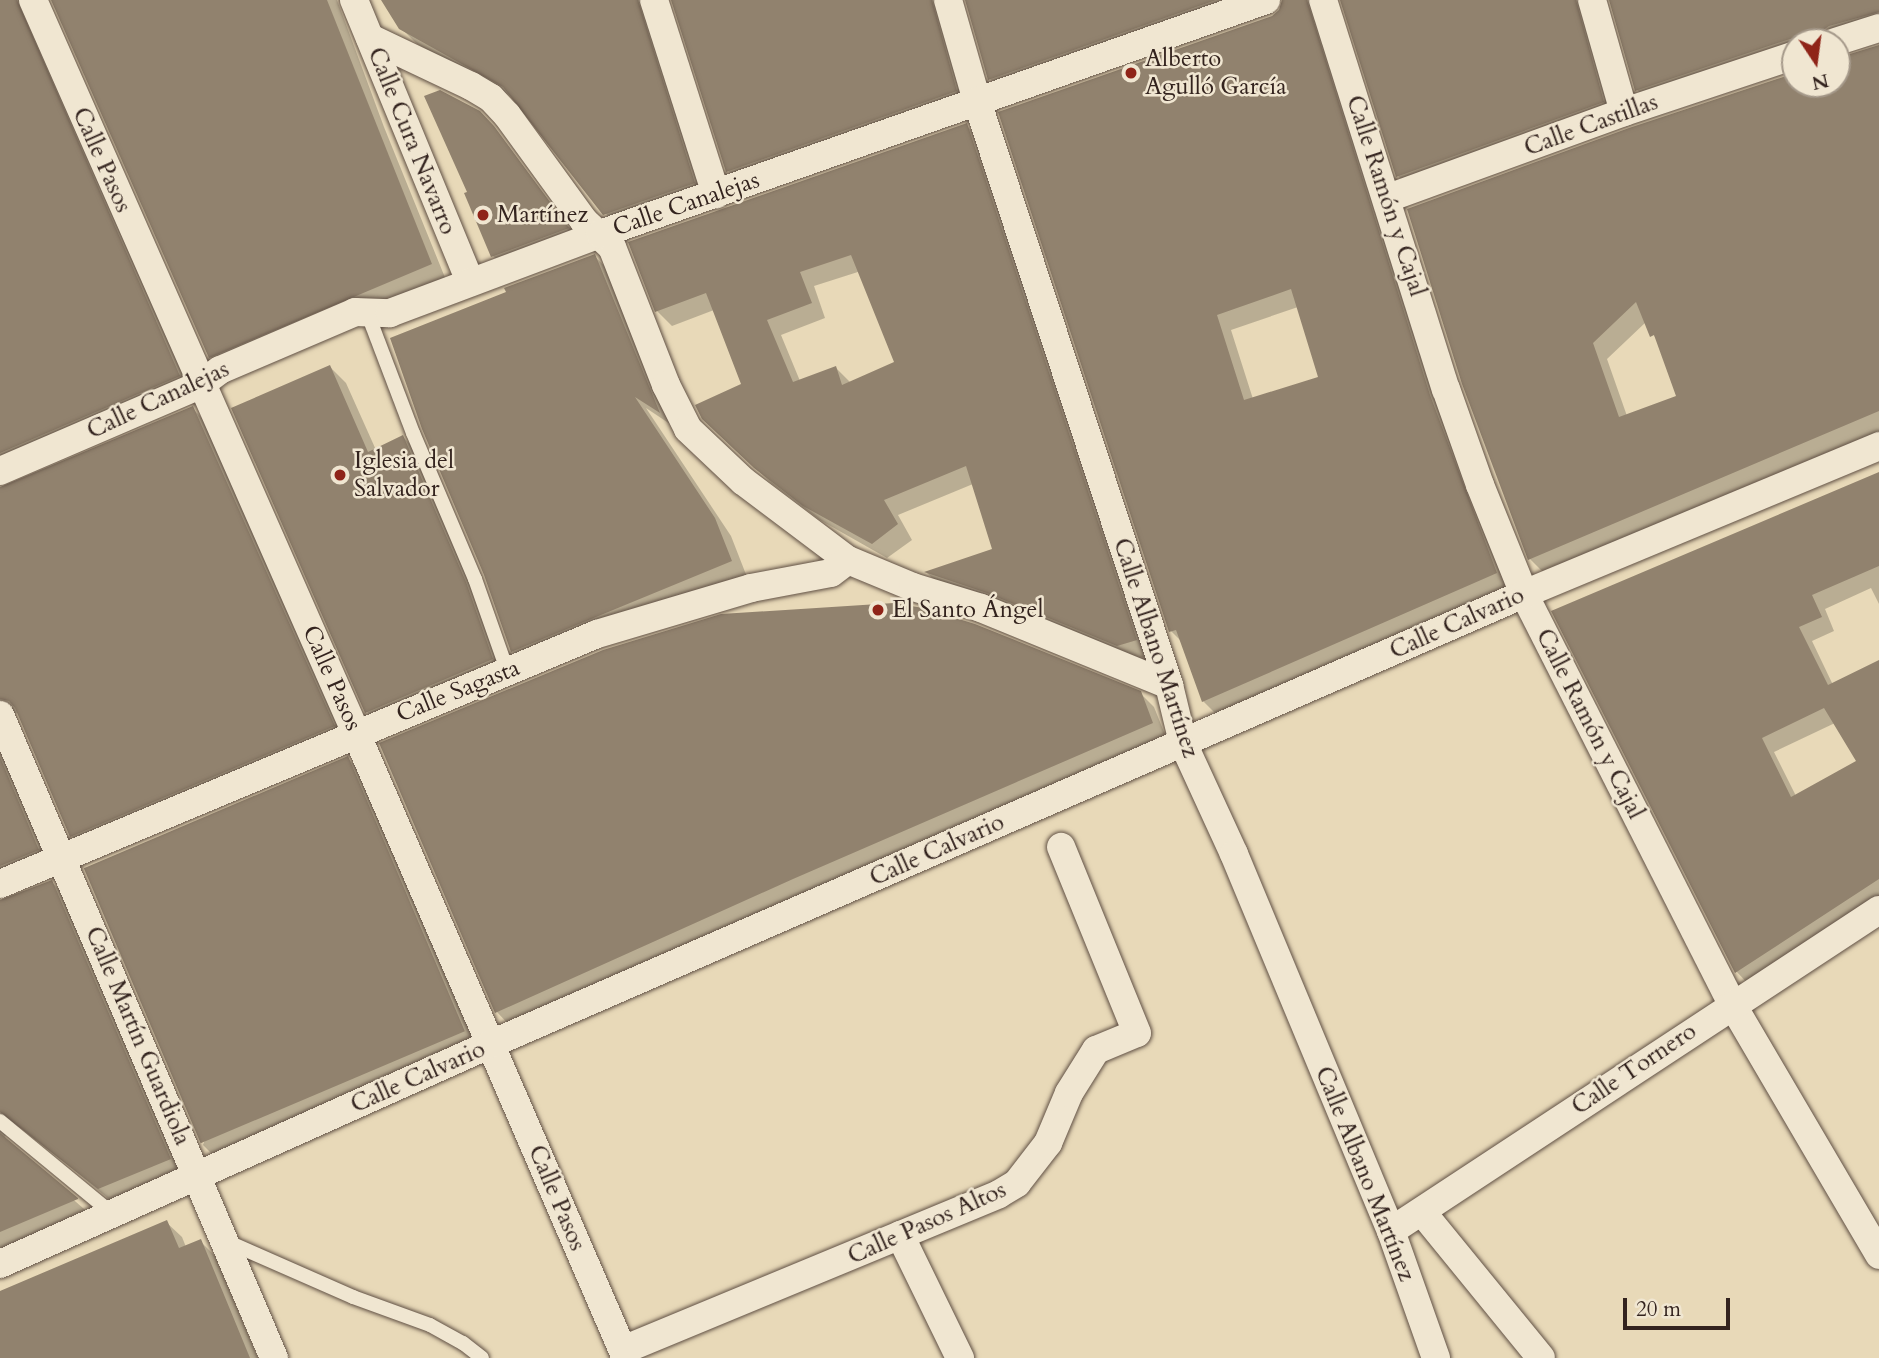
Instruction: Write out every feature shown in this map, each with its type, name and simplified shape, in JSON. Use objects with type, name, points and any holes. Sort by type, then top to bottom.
[{"type":"street","name":"Calle Pasos","points":[[33,0],[200,385],[356,733],[624,1354]]},
{"type":"street","name":"Calle Cura Navarro","points":[[354,0],[470,282]]},
{"type":"street","points":[[654,0],[716,194]]},
{"type":"street","name":"Calle Albano Martínez","points":[[948,0],[977,101],[1169,685],[1183,743],[1234,854],[1391,1231],[1436,1358]]},
{"type":"street","name":"Calle Canalejas","points":[[0,471],[200,385],[220,370],[355,312],[390,313],[600,234],[1266,0]]},
{"type":"street","name":"Calle Ramón y Cajal","points":[[1323,0],[1461,431],[1524,594],[1732,1004],[1879,1255]]},
{"type":"street","points":[[1592,0],[1624,112]]},
{"type":"street","points":[[1851,37],[1879,28]]},
{"type":"street","points":[[370,38],[441,68],[491,98],[507,115],[584,221],[612,247],[666,385],[688,429],[743,481],[848,560],[913,587],[981,608],[1169,685]]},
{"type":"street","name":"Calle Castillas","points":[[1388,198],[1624,112],[1781,60]]},
{"type":"street","name":"Calle Calvario","points":[[0,1264],[491,1044],[1524,594],[1879,446]]},
{"type":"street","name":"Calle Sagasta","points":[[0,884],[597,634],[751,588],[831,573],[848,560]]},
{"type":"street","name":"Calle Martín Guardiola","points":[[0,715],[274,1358]]},
{"type":"street","name":"Calle Pasos Altos","points":[[624,1354],[999,1194],[1017,1183],[1048,1143],[1069,1093],[1096,1050],[1137,1033],[1061,848]]},
{"type":"street","name":"Calle Tornero","points":[[1391,1231],[1732,1004],[1879,910]]},
{"type":"street","points":[[1422,1212],[1541,1358]]},
{"type":"street","points":[[900,1235],[960,1358]]},
{"type":"lane","points":[[368,312],[413,433],[475,579],[508,670]]},
{"type":"lane","points":[[0,1121],[114,1214]]},
{"type":"lane","points":[[226,1241],[353,1297],[430,1325],[463,1343],[482,1358]]},
{"type":"building","points":[[0,0],[17,0],[180,376],[0,453]]},
{"type":"building","points":[[51,0],[327,0],[432,264],[209,358]]},
{"type":"building","points":[[381,0],[638,0],[695,183],[603,215],[503,87],[399,29]]},
{"type":"building","points":[[671,0],[932,0],[957,91],[726,172]]},
{"type":"building","points":[[965,0],[1216,0],[988,80]]},
{"type":"building","points":[[1282,0],[1307,0],[1430,395],[1497,573],[1202,702],[1176,630],[1169,632],[998,112],[1272,16],[1279,10]],"holes":[[[1291,289],[1318,377],[1244,400],[1217,315]]]},
{"type":"building","points":[[1340,0],[1576,0],[1604,102],[1396,177]]},
{"type":"building","points":[[1609,0],[1879,0],[1879,12],[1826,28],[1781,28],[1781,42],[1635,91]]},
{"type":"building","points":[[1879,45],[1879,411],[1528,560],[1462,384],[1407,209],[1629,128],[1781,78],[1781,98],[1851,98],[1851,54]],"holes":[[[1636,302],[1650,337],[1654,335],[1676,396],[1619,417],[1593,343]]]},
{"type":"building","points":[[440,90],[480,111],[569,228],[491,257],[464,193],[467,192],[424,96]]},
{"type":"building","points":[[967,123],[1137,640],[1117,646],[987,593],[924,572],[992,549],[966,466],[884,500],[898,524],[872,544],[803,506],[754,468],[702,419],[695,405],[741,384],[706,293],[655,312],[628,242]],"holes":[[[851,255],[894,362],[842,385],[836,366],[793,382],[767,320],[812,303],[800,272]]]},
{"type":"building","points":[[595,254],[660,413],[635,397],[715,518],[732,561],[511,652],[484,575],[422,429],[390,338],[506,292],[504,288]]},
{"type":"building","points":[[330,365],[368,452],[403,435],[466,582],[493,659],[365,713],[231,408]]},
{"type":"building","points":[[193,406],[335,726],[70,837],[15,708],[9,701],[0,699],[0,487]]},
{"type":"building","points":[[1879,472],[1879,566],[1812,595],[1822,617],[1799,627],[1828,685],[1879,660],[1879,879],[1735,973],[1551,611]],"holes":[[[1824,708],[1856,761],[1791,797],[1762,738]]]},
{"type":"building","points":[[894,603],[923,608],[975,624],[1141,691],[1153,723],[793,879],[495,1013],[379,743],[603,650],[721,614]]},
{"type":"building","points":[[348,756],[465,1031],[201,1143],[84,868]]},
{"type":"building","points":[[0,757],[39,850],[0,866]]},
{"type":"building","points":[[52,880],[171,1159],[98,1189],[0,1112],[0,900]]},
{"type":"building","points":[[0,1133],[78,1198],[78,1199],[0,1232]]},
{"type":"building","points":[[167,1220],[179,1248],[201,1239],[250,1358],[0,1358],[0,1291]]},
{"type":"place","name":"Alberto Agulló García","points":[[1131,73]]},
{"type":"place","name":"Martínez","points":[[483,215]]},
{"type":"place","name":"Iglesia del Salvador","points":[[340,475]]},
{"type":"place","name":"El Santo Ángel","points":[[878,610]]}]
